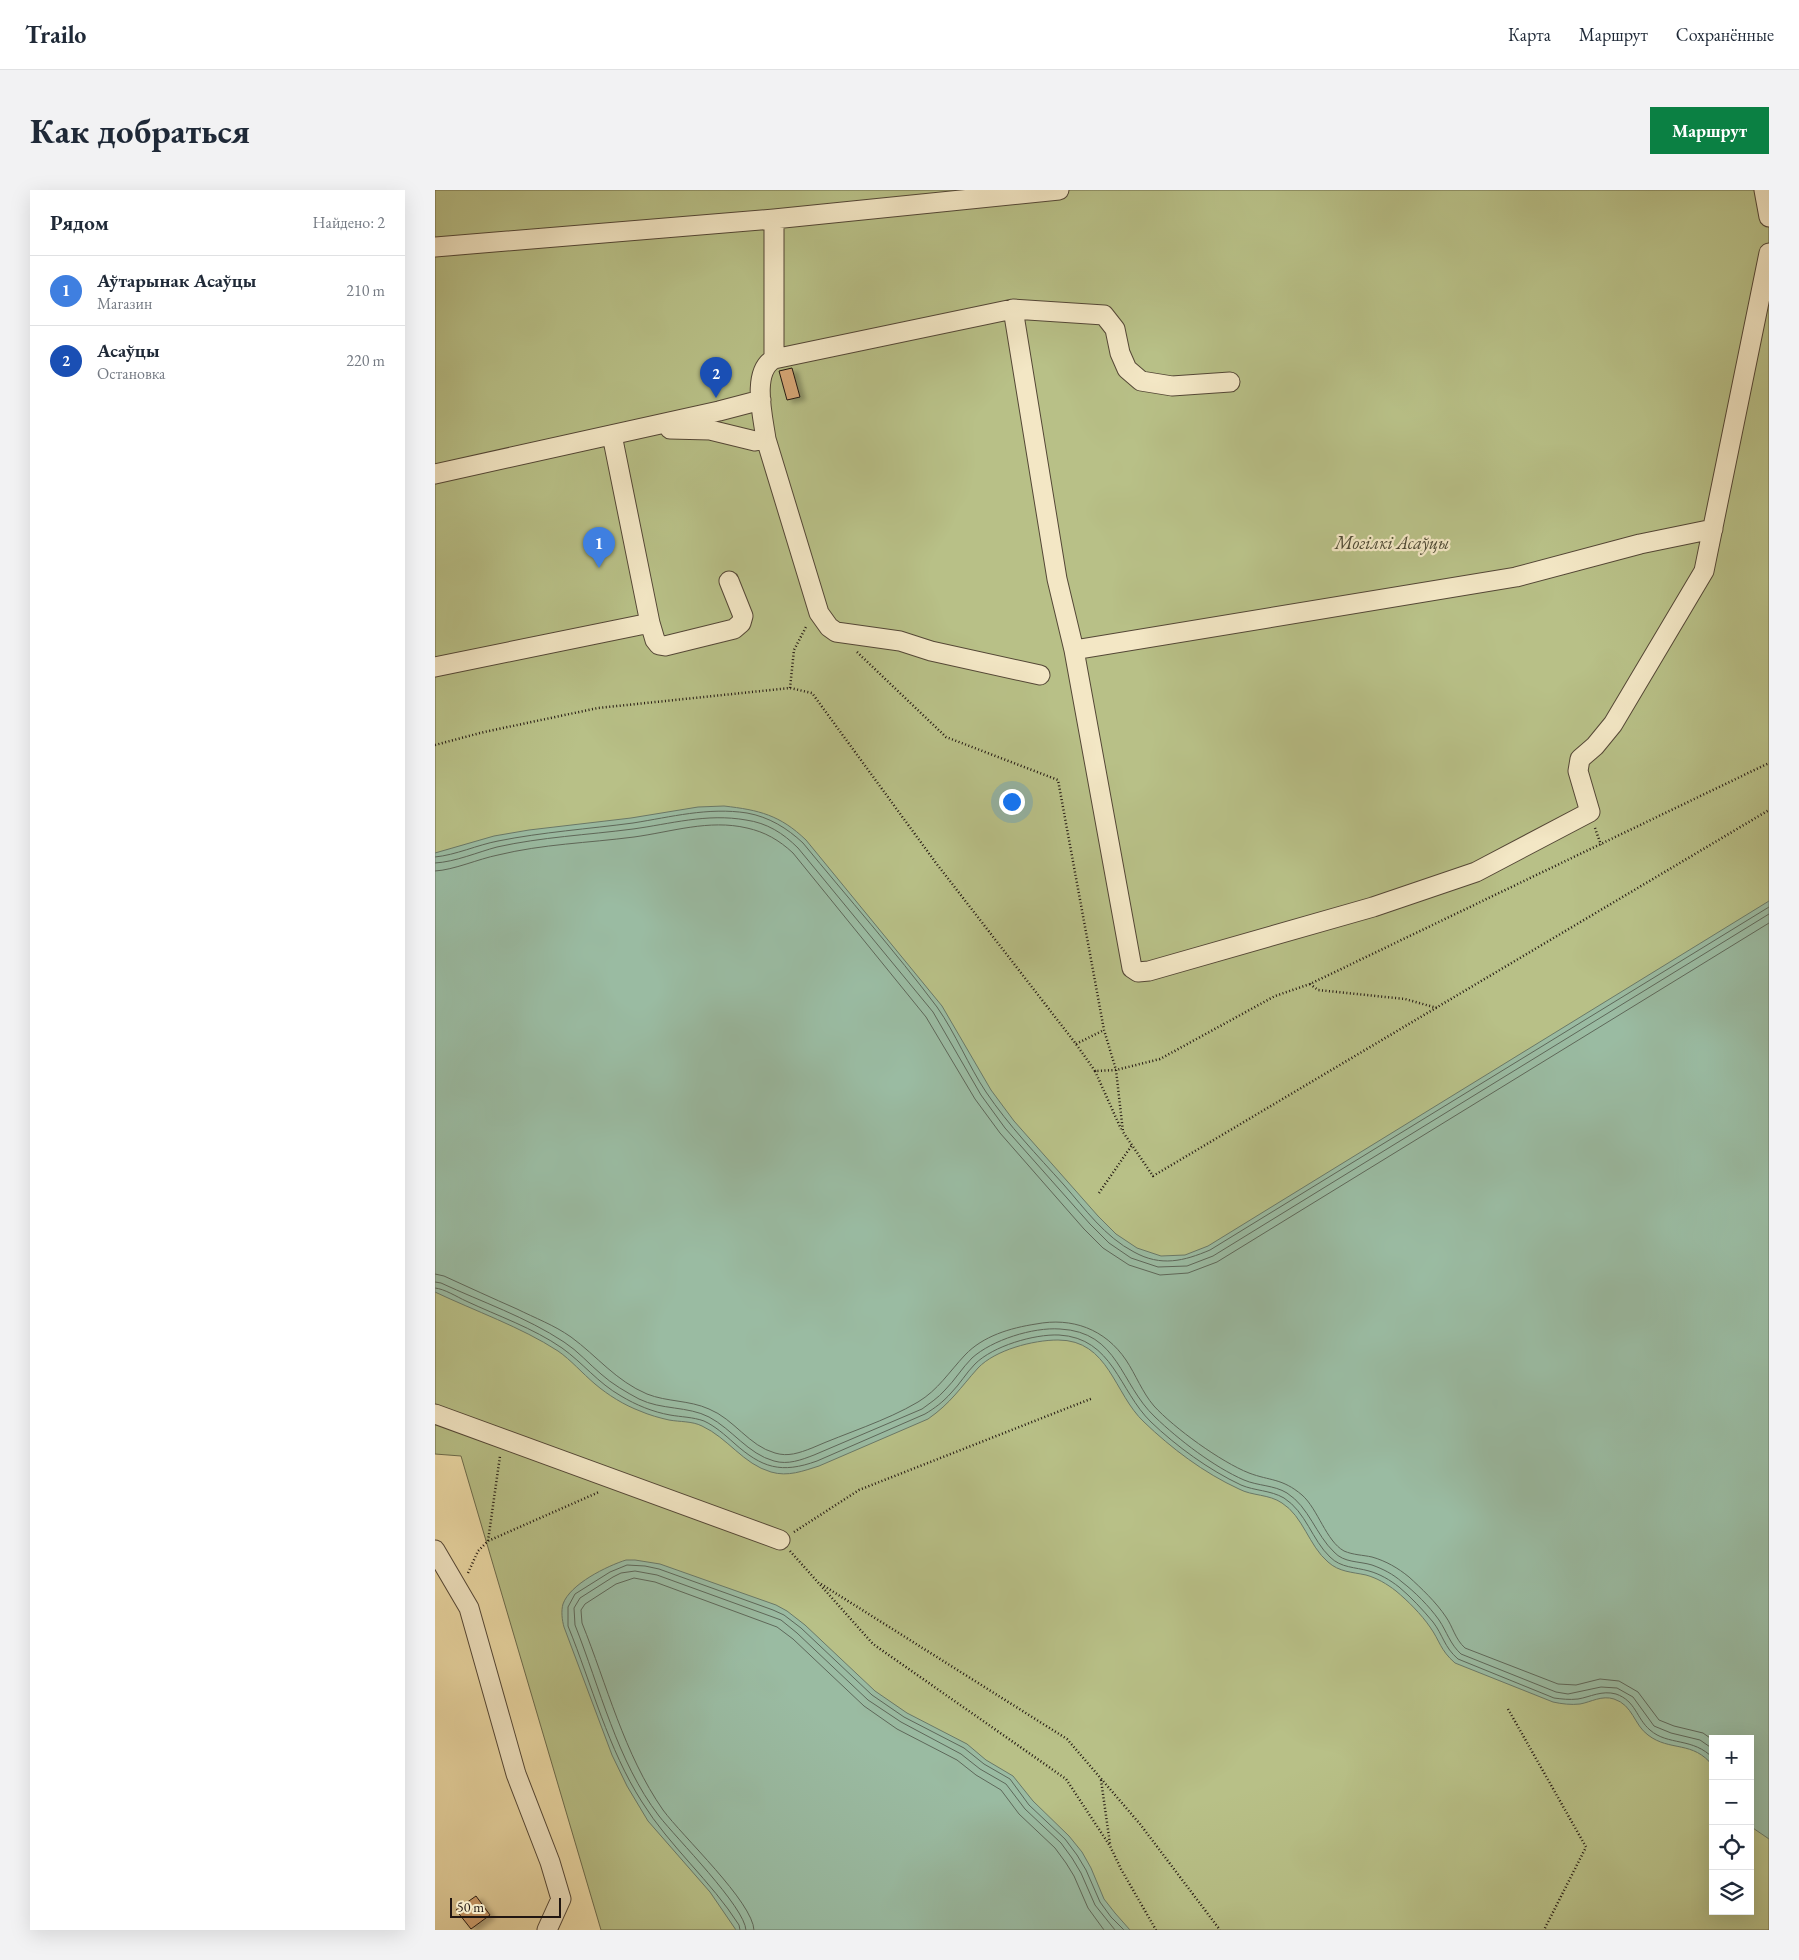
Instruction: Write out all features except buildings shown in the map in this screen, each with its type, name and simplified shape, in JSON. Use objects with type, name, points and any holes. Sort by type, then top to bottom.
[{"type":"street","points":[[435,247],[774,219],[944,195],[1059,190]]},
{"type":"street","points":[[1764,190],[1769,217]]},
{"type":"street","points":[[774,219],[775,359]]},
{"type":"street","points":[[1013,309],[1057,579],[1074,650],[1132,968],[1138,972],[1149,971],[1373,907],[1476,872],[1590,812],[1579,771],[1580,759],[1595,746],[1613,724],[1704,571],[1769,253]]},
{"type":"street","points":[[1040,675],[931,651],[900,641],[836,632],[829,627],[819,613],[766,439],[760,384],[763,370],[768,362],[1013,309],[1103,315],[1115,329],[1120,352],[1127,369],[1141,381],[1172,386],[1230,382]]},
{"type":"street","points":[[435,474],[761,400]]},
{"type":"street","points":[[639,429],[710,430],[755,441],[766,439]]},
{"type":"street","points":[[612,435],[651,623],[655,640],[659,645],[665,646],[733,629],[741,623],[743,616],[729,580]]},
{"type":"street","points":[[1074,650],[1516,577],[1640,544],[1713,530]]},
{"type":"street","points":[[435,667],[651,623]]},
{"type":"street","points":[[435,1414],[780,1540]]},
{"type":"street","points":[[435,1550],[469,1608],[516,1774],[550,1862],[561,1899],[547,1930]]},
{"type":"path","points":[[790,688],[794,650],[807,624],[819,613]]},
{"type":"path","points":[[1310,984],[1318,990],[1405,999],[1437,1008]]},
{"type":"path","points":[[1076,1044],[1104,1030]]},
{"type":"path","points":[[1095,1071],[1123,1132]]},
{"type":"path","points":[[1099,1193],[1132,1145]]},
{"type":"path","points":[[1093,1398],[859,1490],[780,1540],[873,1644],[1066,1779],[1110,1846],[1156,1930]]},
{"type":"path","points":[[488,1541],[503,1439]]},
{"type":"path","points":[[460,1592],[478,1551],[488,1541],[621,1482]]},
{"type":"path","points":[[818,1582],[1067,1739],[1139,1824],[1220,1930]]},
{"type":"path","points":[[1508,1709],[1586,1847],[1544,1930]]},
{"type":"path","points":[[1101,1779],[1110,1846]]},
{"type":"green space","name":"Могілкі Асаўцы","points":[[435,190],[1769,190],[1769,1930],[601,1930],[461,1456],[435,1454]]},
{"type":"water","points":[[724,806],[748,809],[768,815],[778,819],[806,840],[942,1006],[991,1090],[1014,1121],[1116,1234],[1137,1248],[1161,1256],[1185,1255],[1208,1246],[1769,901],[1769,1839],[1754,1829],[1754,1735],[1709,1735],[1709,1762],[1689,1749],[1656,1740],[1648,1735],[1639,1726],[1629,1710],[1614,1699],[1601,1698],[1577,1704],[1553,1702],[1455,1663],[1443,1650],[1426,1622],[1405,1599],[1393,1588],[1378,1580],[1366,1575],[1341,1570],[1328,1562],[1316,1548],[1295,1515],[1282,1503],[1226,1483],[1201,1468],[1165,1441],[1134,1410],[1100,1359],[1089,1349],[1075,1342],[1048,1340],[1004,1351],[978,1368],[949,1401],[928,1419],[819,1466],[795,1473],[783,1474],[771,1472],[752,1463],[720,1437],[702,1426],[694,1423],[669,1420],[628,1406],[600,1388],[572,1362],[544,1342],[435,1292],[435,853],[494,836],[698,807]]},
{"type":"water","points":[[626,1560],[660,1564],[776,1605],[787,1611],[805,1625],[875,1691],[907,1713],[967,1744],[986,1760],[1013,1776],[1033,1801],[1069,1836],[1082,1852],[1104,1899],[1130,1930],[736,1930],[710,1892],[648,1821],[627,1786],[612,1755],[564,1627],[562,1616],[563,1604],[573,1590],[600,1571]]},
{"type":"place","name":"Асаўцы","points":[[716,398]]},
{"type":"place","name":"Аўтарынак Асаўцы","points":[[599,568]]}]
